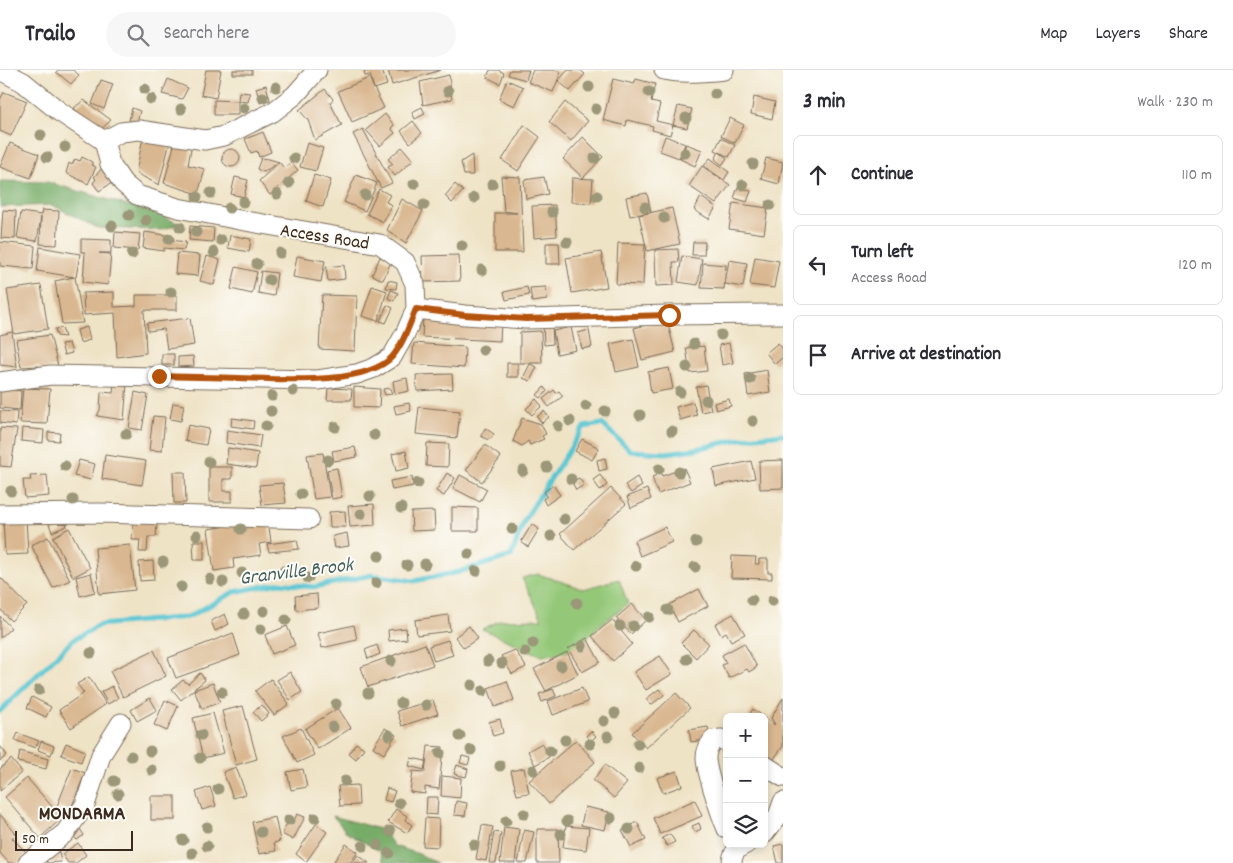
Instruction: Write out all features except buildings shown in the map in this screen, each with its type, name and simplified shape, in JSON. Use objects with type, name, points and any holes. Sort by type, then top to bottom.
[{"type":"street","points":[[0,70],[22,82],[60,112],[104,141],[121,132],[139,130],[205,140],[224,136],[273,112],[295,95],[317,70]]},
{"type":"street","points":[[664,70],[672,72],[724,70]]},
{"type":"street","name":"Access Road","points":[[0,382],[51,375],[318,380],[357,374],[374,368],[392,357],[416,309],[415,284],[405,262],[380,244],[235,220],[178,208],[137,195],[123,183],[110,164],[104,141]]},
{"type":"street","points":[[416,309],[465,315],[526,319],[783,314]]},
{"type":"street","points":[[0,514],[100,512],[309,519]]},
{"type":"street","points":[[28,863],[65,833],[85,805],[101,755],[121,723]]},
{"type":"street","points":[[723,740],[713,740],[708,746],[706,758],[714,794],[723,818]]},
{"type":"street","points":[[768,768],[783,777]]},
{"type":"street","points":[[768,829],[778,816],[783,802]]},
{"type":"green space","points":[[0,181],[47,182],[154,213],[180,224],[161,230],[98,228],[52,205],[0,207]]},
{"type":"green space","points":[[538,574],[584,589],[619,579],[628,604],[600,625],[574,650],[542,656],[482,629],[501,620],[542,619],[522,578]]},
{"type":"green space","points":[[333,816],[383,830],[394,846],[419,854],[437,863],[384,863],[380,851],[347,833]]},
{"type":"waterway","name":"Granville Brook","points":[[0,711],[73,640],[99,625],[188,617],[234,592],[280,583],[314,587],[372,575],[414,581],[459,572],[511,556],[525,519],[584,427],[602,424],[631,451],[666,453],[696,449],[740,439],[783,434]]},
{"type":"district","name":"MONDARMA","points":[[82,812]]},
{"type":"route","points":[[159,376],[318,380],[357,374],[374,368],[392,357],[416,309],[465,315],[526,319],[669,315]]}]
